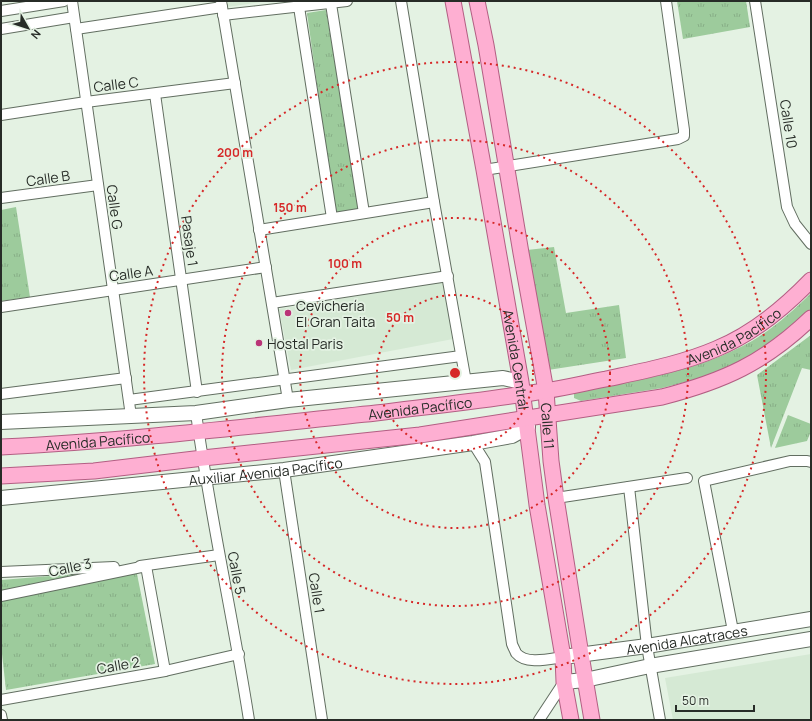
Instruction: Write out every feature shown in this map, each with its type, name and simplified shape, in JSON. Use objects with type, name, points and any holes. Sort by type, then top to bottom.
[{"type":"main road","name":"Avenida Central","points":[[453,1],[522,388],[537,505],[571,720]]},
{"type":"main road","name":"Avenida Central","points":[[477,1],[546,391]]},
{"type":"main road","name":"Avenida Pacífico","points":[[1,447],[199,432],[420,408],[522,388],[546,391],[673,364],[717,349],[760,325],[782,308],[811,280]]},
{"type":"main road","name":"Avenida Pacífico","points":[[1,476],[94,471],[527,423],[547,415],[662,397],[718,380],[742,369],[768,354],[793,335],[811,318]]},
{"type":"main road","points":[[1,422],[196,413],[288,400],[503,378],[522,388]]},
{"type":"main road","name":"Calle 11","points":[[546,391],[551,461],[556,498]]},
{"type":"main road","name":"Auxiliar Avenida Pacífico","points":[[1,498],[284,470],[512,436],[527,423]]},
{"type":"main road","points":[[556,498],[592,720]]},
{"type":"main road","name":"Avenida Alcatraces","points":[[562,657],[647,646],[811,619]]},
{"type":"main road","points":[[564,682],[585,680],[650,666],[811,639]]},
{"type":"street","points":[[1,11],[64,1]]},
{"type":"street","name":"Calle G","points":[[72,1],[131,416]]},
{"type":"street","points":[[76,29],[222,8],[299,7],[347,1]]},
{"type":"street","points":[[401,1],[434,202],[466,382]]},
{"type":"street","points":[[484,170],[678,139],[684,136],[666,1]]},
{"type":"street","name":"Calle 10","points":[[755,1],[787,207],[794,224],[811,244]]},
{"type":"street","points":[[331,4],[364,213]]},
{"type":"street","points":[[299,7],[332,218]]},
{"type":"street","points":[[222,8],[288,400]]},
{"type":"street","points":[[1,29],[74,17]]},
{"type":"street","name":"Calle C","points":[[1,115],[86,102],[235,83]]},
{"type":"street","name":"Pasaje 1","points":[[155,94],[197,392]]},
{"type":"street","name":"Calle B","points":[[1,198],[98,185]]},
{"type":"street","points":[[259,230],[434,202]]},
{"type":"street","name":"Calle A","points":[[1,307],[266,267]]},
{"type":"street","points":[[272,303],[448,276]]},
{"type":"street","points":[[129,400],[461,356]]},
{"type":"street","points":[[1,394],[126,378]]},
{"type":"street","points":[[196,413],[199,432]]},
{"type":"street","name":"Calle 5","points":[[199,432],[205,478],[239,654],[249,720]]},
{"type":"street","points":[[473,443],[485,462],[512,644],[517,654],[527,659],[542,660],[562,657]]},
{"type":"street","points":[[734,631],[704,481],[790,461],[811,462]]},
{"type":"street","name":"Calle 1","points":[[284,470],[322,720]]},
{"type":"street","points":[[556,498],[687,478]]},
{"type":"street","points":[[629,487],[647,646],[660,720]]},
{"type":"street","name":"Calle 3","points":[[1,596],[146,566],[219,555]]},
{"type":"street","points":[[146,566],[165,671]]},
{"type":"street","name":"Calle 3","points":[[1,572],[146,566]]},
{"type":"street","name":"Calle 2","points":[[1,700],[165,671],[239,654]]},
{"type":"street","points":[[538,720],[564,682]]},
{"type":"street","points":[[1,716],[2,720]]},
{"type":"shaded area","points":[[228,1],[267,1],[228,7]]},
{"type":"shaded area","points":[[443,282],[453,339],[291,370],[279,309]]},
{"type":"shaded area","points":[[811,654],[811,720],[673,720],[665,678]]},
{"type":"green space","points":[[677,1],[746,1],[750,27],[683,39]]},
{"type":"green space","points":[[326,10],[360,209],[335,213],[307,13]]},
{"type":"green space","points":[[16,207],[30,297],[1,301],[1,210]]},
{"type":"green space","points":[[554,247],[566,313],[619,305],[626,358],[548,370],[527,250]]},
{"type":"green space","points":[[811,293],[811,312],[749,358],[701,378],[662,388],[581,401],[574,398],[574,393],[688,368],[731,352],[768,331]]},
{"type":"green space","points":[[811,335],[811,370],[802,368],[771,448],[757,375]]},
{"type":"green space","points":[[788,415],[811,424],[811,431],[807,441],[775,448]]},
{"type":"green space","points":[[136,569],[155,664],[6,690],[1,645],[1,580]]},
{"type":"place","name":"Cevichería El Gran Taita","points":[[288,313]]},
{"type":"place","name":"Hostal Paris","points":[[259,343]]}]
